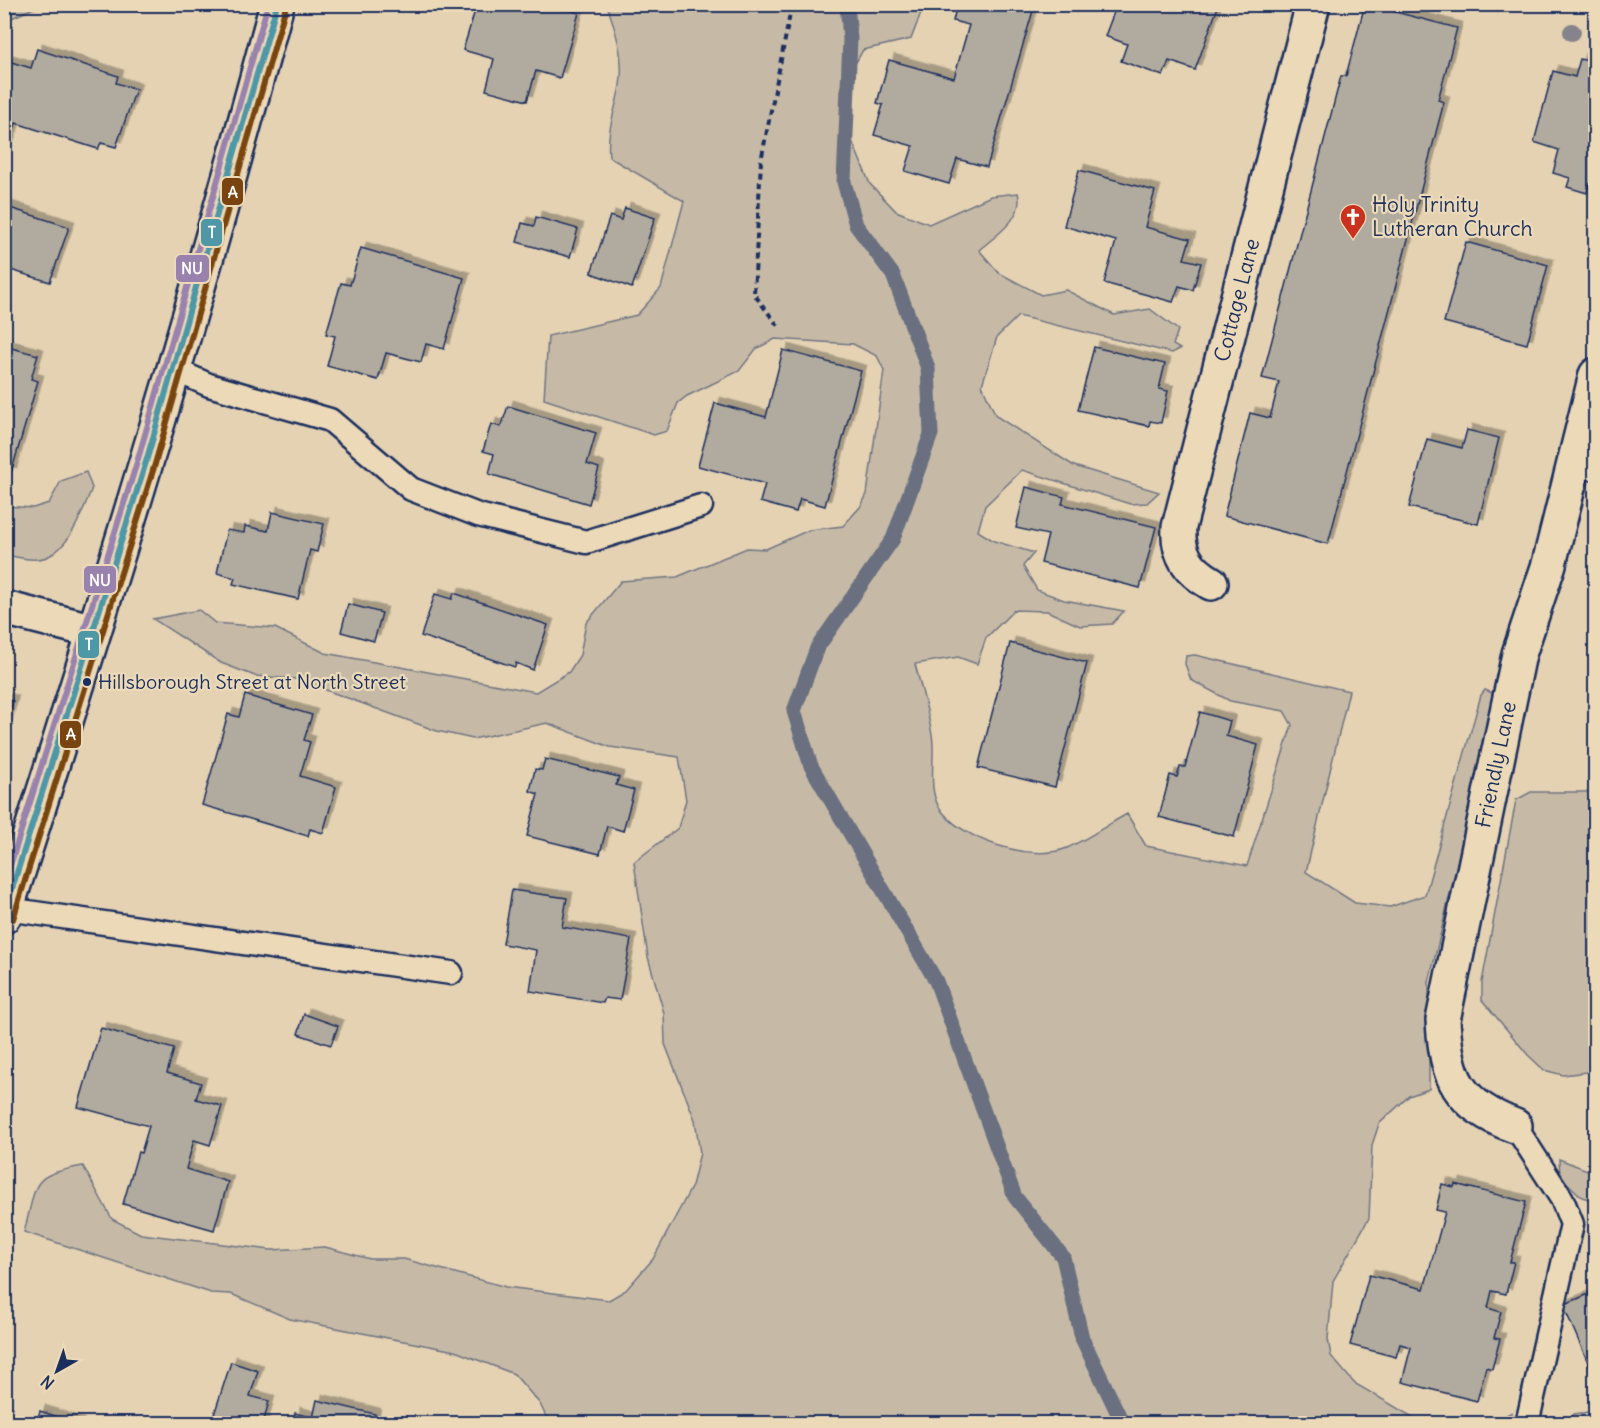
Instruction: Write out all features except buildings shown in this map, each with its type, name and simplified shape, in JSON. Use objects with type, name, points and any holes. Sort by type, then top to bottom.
[{"type":"street","points":[[6,913],[173,369],[239,146],[277,4]]},
{"type":"street","name":"Cottage Lane","points":[[1211,583],[1198,576],[1185,561],[1178,540],[1179,526],[1313,4]]},
{"type":"street","name":"Friendly Lane","points":[[1515,1126],[1488,1114],[1463,1094],[1451,1075],[1444,1049],[1443,1020],[1519,654],[1585,466],[1596,375]]},
{"type":"street","points":[[4,608],[94,632]]},
{"type":"lane","points":[[173,369],[209,385],[330,420],[411,489],[478,515],[586,542],[701,506]]},
{"type":"lane","points":[[6,913],[451,973]]},
{"type":"lane","points":[[1515,1126],[1562,1199],[1572,1224],[1527,1424]]},
{"type":"path","points":[[778,326],[754,294],[754,282],[761,161],[792,4]]},
{"type":"shaded area","points":[[5,4],[36,7],[5,21]]},
{"type":"shaded area","points":[[607,5],[924,5],[911,39],[863,50],[854,66],[850,136],[870,184],[896,211],[929,224],[991,196],[1018,193],[1019,202],[1013,218],[979,250],[999,273],[1041,295],[1066,290],[1114,315],[1150,309],[1178,330],[1173,345],[1180,349],[1172,353],[1018,316],[997,337],[982,385],[996,416],[1074,466],[1159,492],[1147,503],[1130,504],[1022,470],[985,506],[978,531],[994,541],[1034,553],[1023,566],[1037,590],[1064,600],[1124,611],[1112,624],[1080,626],[1047,611],[1014,610],[986,638],[977,664],[958,657],[915,664],[932,735],[933,791],[939,807],[949,819],[979,838],[998,846],[1035,853],[1067,848],[1127,814],[1146,846],[1247,866],[1292,725],[1284,711],[1230,701],[1191,680],[1185,664],[1186,656],[1195,655],[1349,691],[1306,872],[1355,903],[1390,907],[1425,895],[1481,695],[1485,690],[1497,695],[1429,982],[1429,1089],[1409,1096],[1379,1124],[1372,1145],[1369,1218],[1333,1281],[1328,1339],[1331,1356],[1354,1383],[1423,1423],[549,1423],[540,1404],[514,1374],[455,1351],[290,1319],[231,1294],[211,1293],[24,1232],[38,1184],[53,1174],[83,1166],[112,1219],[141,1234],[271,1250],[325,1247],[370,1259],[404,1259],[506,1287],[609,1300],[626,1290],[653,1259],[692,1186],[700,1153],[695,1120],[665,1044],[664,1013],[648,957],[634,862],[678,828],[686,800],[679,757],[610,747],[547,723],[473,739],[437,731],[296,679],[255,676],[221,663],[153,619],[199,610],[215,623],[275,628],[325,653],[536,692],[569,672],[580,655],[586,623],[621,581],[677,577],[747,548],[766,549],[809,530],[843,526],[861,506],[867,494],[884,370],[877,356],[853,344],[775,339],[756,349],[739,371],[687,396],[678,403],[667,431],[654,435],[544,399],[548,336],[637,315],[661,288],[684,201],[609,157],[609,135],[620,88],[621,59]]},
{"type":"shaded area","points":[[86,472],[92,488],[75,527],[63,545],[47,557],[37,559],[5,555],[5,506],[33,508],[49,503],[61,481]]},
{"type":"shaded area","points":[[1531,792],[1595,792],[1595,1071],[1563,1075],[1544,1070],[1528,1055],[1482,1000],[1482,982],[1516,800]]},
{"type":"shaded area","points":[[1559,1159],[1595,1173],[1595,1201],[1582,1197],[1560,1176]]},
{"type":"shaded area","points":[[1595,1411],[1595,1423],[1569,1423],[1574,1414]]},
{"type":"shaded area","points":[[1512,1412],[1514,1423],[1490,1423]]},
{"type":"waterway","points":[[847,4],[850,39],[844,182],[856,225],[893,275],[928,368],[931,434],[893,539],[817,648],[794,711],[811,766],[936,981],[1015,1197],[1063,1257],[1082,1338],[1123,1424]]},
{"type":"transit line","name":"NU","points":[[4,885],[138,459],[268,4]]},
{"type":"transit line","name":"T","points":[[4,914],[146,462],[277,4]]},
{"type":"transit line","name":"A","points":[[13,919],[155,464],[286,6]]},
{"type":"place","name":"Holy Trinity Lutheran Church","points":[[1353,240]]},
{"type":"place","name":"Hillsborough Street at North Street","points":[[87,682]]}]
